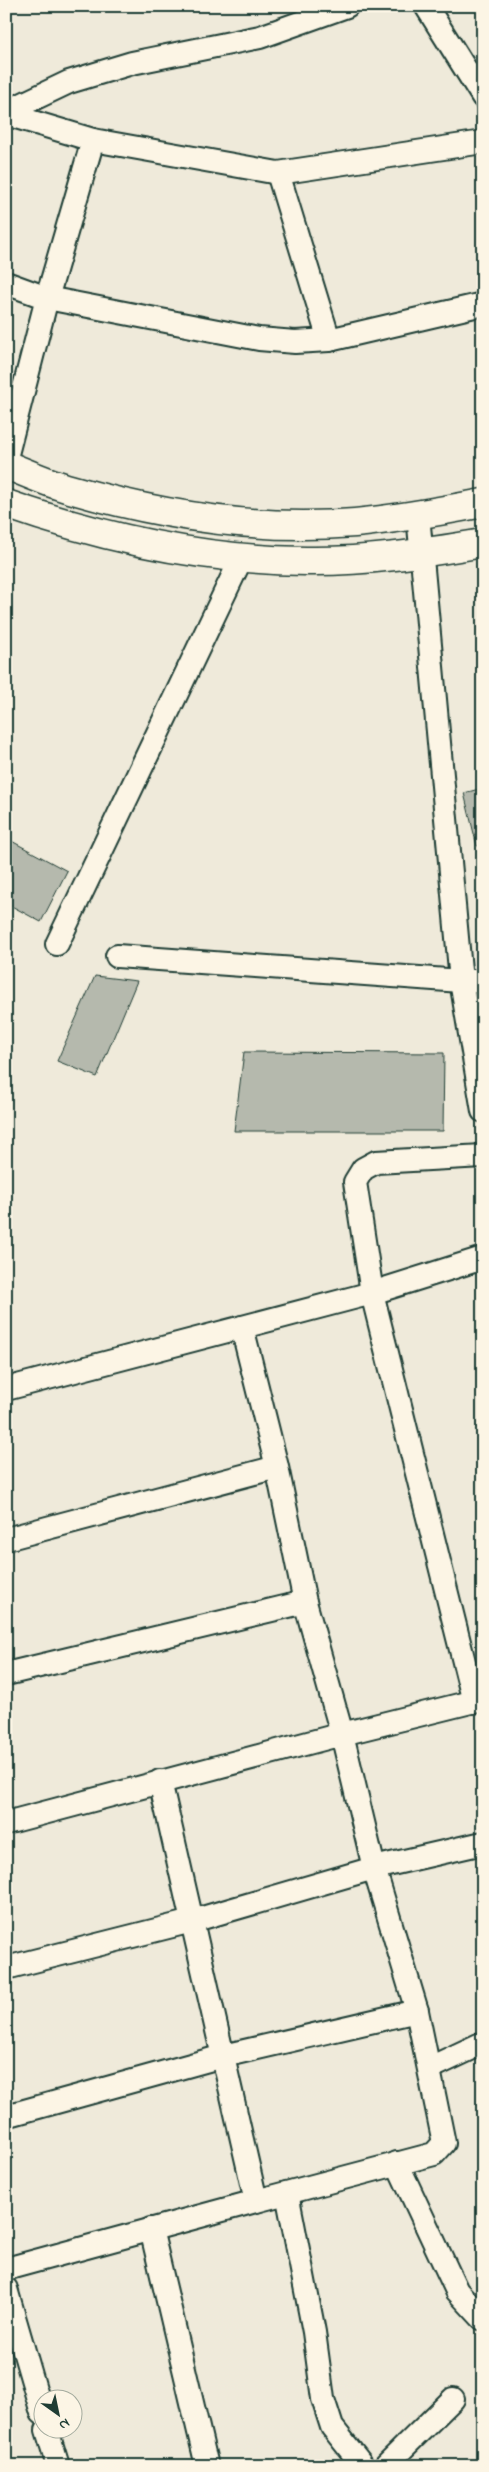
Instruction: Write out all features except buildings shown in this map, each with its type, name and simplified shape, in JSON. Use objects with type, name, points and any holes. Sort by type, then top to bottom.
[{"type":"main road","points":[[6,465],[69,489],[182,517],[266,525],[356,523],[418,515],[483,503]]},
{"type":"main road","points":[[6,504],[62,524],[176,550],[241,558],[307,562],[359,560],[421,554],[483,543]]},
{"type":"street","points":[[6,113],[69,82],[132,63],[260,36],[348,6]]},
{"type":"street","points":[[426,6],[483,97]]},
{"type":"street","points":[[6,113],[93,140],[278,173],[483,142]]},
{"type":"street","points":[[6,458],[47,298],[93,140]]},
{"type":"street","points":[[278,173],[330,340]]},
{"type":"street","points":[[6,283],[47,298],[260,339],[295,342],[330,340],[483,304]]},
{"type":"street","points":[[418,515],[421,554],[472,981],[483,1111]]},
{"type":"street","points":[[57,944],[241,558]]},
{"type":"street","points":[[117,956],[472,981]]},
{"type":"street","points":[[6,1823],[160,1781],[478,1701],[372,1293],[356,1182],[363,1169],[376,1162],[483,1156]]},
{"type":"street","points":[[6,1389],[372,1293],[483,1258]]},
{"type":"street","points":[[6,2269],[434,2154],[444,2143],[417,2011],[374,1868],[342,1734],[306,1602],[277,1467],[242,1327]]},
{"type":"street","points":[[6,1539],[277,1467]]},
{"type":"street","points":[[6,1674],[306,1602]]},
{"type":"street","points":[[160,1781],[256,2201]]},
{"type":"street","points":[[6,1968],[192,1921],[374,1868],[483,1843]]},
{"type":"street","points":[[6,2116],[223,2056],[417,2011]]},
{"type":"street","points":[[430,2068],[483,2042]]},
{"type":"street","points":[[397,2163],[457,2291],[483,2319]]},
{"type":"street","points":[[287,2192],[314,2332],[323,2399],[332,2427],[362,2466]]},
{"type":"street","points":[[151,2230],[207,2466]]},
{"type":"street","points":[[6,2289],[35,2390]]},
{"type":"street","points":[[385,2466],[453,2398]]},
{"type":"street","points":[[50,2440],[58,2466]]}]
